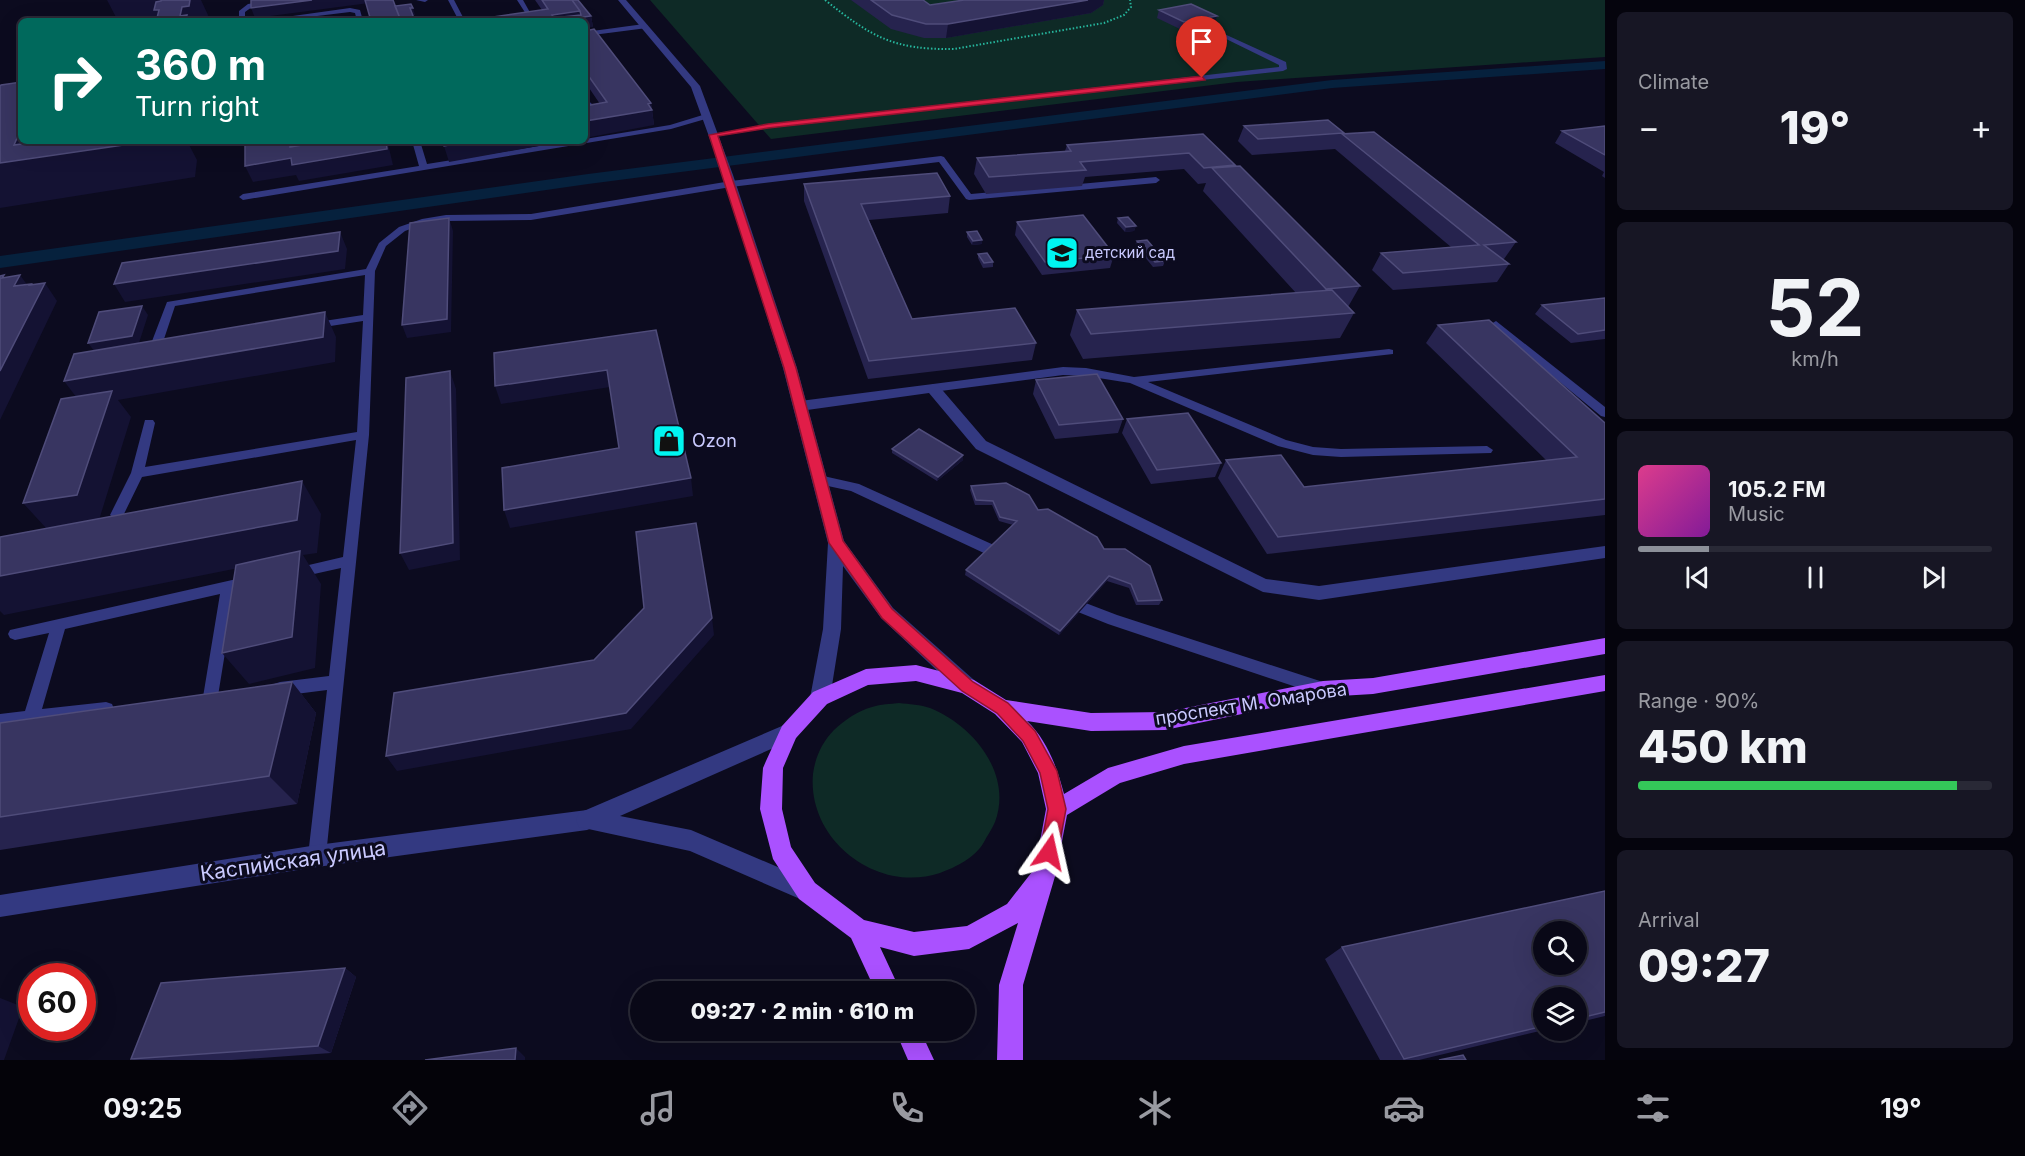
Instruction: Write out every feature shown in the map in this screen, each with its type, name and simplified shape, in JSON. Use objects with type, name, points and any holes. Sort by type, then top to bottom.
[{"type":"main road","name":"проспект М. Омарова","points":[[1002,708],[1091,722],[1165,721],[1323,689],[1373,687],[1605,646]]},
{"type":"main road","points":[[1010,1060],[1011,985],[1045,873],[1057,809],[1048,771],[1029,736],[1002,708],[967,686],[916,673],[866,677],[820,698],[789,732],[773,768],[771,809],[781,851],[807,891],[860,930],[914,944],[969,938],[1015,912],[1045,873]]},
{"type":"main road","points":[[1057,809],[1115,775],[1184,754],[1605,683]]},
{"type":"main road","points":[[860,930],[884,981]]},
{"type":"main road","points":[[912,1041],[921,1060]]},
{"type":"street","points":[[622,0],[695,86],[729,180],[800,406],[836,543],[832,629],[820,698]]},
{"type":"street","points":[[588,34],[644,26]]},
{"type":"street","points":[[800,406],[933,388],[981,445],[1263,585],[1319,592],[1605,552]]},
{"type":"street","points":[[836,543],[887,614],[967,686]]},
{"type":"street","points":[[587,820],[789,732]]},
{"type":"street","points":[[587,820],[691,841],[807,891]]},
{"type":"street","name":"Каспийская улица","points":[[0,906],[317,856],[587,820]]},
{"type":"lane","points":[[242,18],[242,11],[250,5],[288,0]]},
{"type":"lane","points":[[418,0],[425,0]]},
{"type":"lane","points":[[451,0],[460,18]]},
{"type":"lane","points":[[520,0],[530,15],[522,18]]},
{"type":"lane","points":[[285,18],[350,10],[358,11],[359,18]]},
{"type":"lane","points":[[715,140],[768,126],[1283,69],[1283,63],[1220,34]]},
{"type":"lane","points":[[588,141],[671,127],[706,116]]},
{"type":"lane","points":[[417,144],[424,168]]},
{"type":"lane","points":[[243,198],[569,144]]},
{"type":"lane","points":[[317,856],[363,435],[370,271],[382,245],[402,229],[422,222],[446,218],[531,217],[729,180],[941,159],[969,197],[1156,180]]},
{"type":"lane","points":[[179,345],[156,349],[171,304],[370,271]]},
{"type":"lane","points":[[298,328],[369,317]]},
{"type":"lane","points":[[1496,324],[1605,413]]},
{"type":"lane","points":[[933,388],[1063,370],[1134,380],[1389,352]]},
{"type":"lane","points":[[1134,380],[1282,443],[1312,451],[1341,453],[1487,450]]},
{"type":"lane","points":[[117,515],[137,473],[148,423]]},
{"type":"lane","points":[[137,473],[363,435]]},
{"type":"lane","points":[[819,480],[855,487],[991,550]]},
{"type":"lane","points":[[283,575],[349,561]]},
{"type":"lane","points":[[15,634],[261,580]]},
{"type":"lane","points":[[211,697],[228,587]]},
{"type":"lane","points":[[1083,608],[1323,689]]},
{"type":"lane","points":[[30,718],[59,624]]},
{"type":"lane","points":[[268,690],[336,682]]},
{"type":"lane","points":[[0,721],[121,707]]},
{"type":"path","points":[[825,0],[871,35],[895,45],[934,50],[954,49],[1104,23],[1124,15],[1131,7],[1130,0]]},
{"type":"green space","points":[[650,0],[1605,0],[1605,57],[1237,82],[771,139]]},
{"type":"green space","points":[[899,703],[930,708],[961,726],[985,753],[994,769],[999,804],[995,822],[980,848],[965,861],[940,873],[916,877],[893,876],[871,868],[851,856],[834,840],[821,820],[814,798],[815,762],[820,750],[834,730],[861,711],[879,705]]},
{"type":"building","points":[[190,0],[189,6],[182,7],[180,16],[187,15],[186,18],[157,18],[159,10],[154,10],[156,2]]},
{"type":"building","points":[[251,0],[312,0],[251,8]]},
{"type":"building","points":[[365,0],[393,0],[400,18],[370,18]]},
{"type":"building","points":[[542,0],[572,0],[580,11],[552,15],[554,18],[486,18],[548,9]]},
{"type":"building","points":[[572,0],[578,0],[591,16],[554,18],[581,15]]},
{"type":"building","points":[[871,0],[923,0],[930,5],[964,0],[1088,0],[948,24],[926,24],[892,15]]},
{"type":"building","points":[[411,4],[414,18],[400,18],[395,6]]},
{"type":"building","points":[[1191,4],[1217,16],[1184,22],[1159,10]]},
{"type":"building","points":[[594,29],[651,103],[648,104],[652,110],[588,121],[588,105],[607,102],[588,75],[588,30]]},
{"type":"building","points":[[18,82],[18,136],[14,145],[130,144],[0,163],[1,85]]},
{"type":"building","points":[[1328,120],[1344,133],[1258,139],[1244,126]]},
{"type":"building","points":[[1605,126],[1605,155],[1562,131]]},
{"type":"building","points":[[1374,132],[1516,242],[1484,245],[1509,264],[1403,273],[1381,253],[1479,245],[1342,134]]},
{"type":"building","points":[[1203,134],[1235,165],[1204,168],[1189,153],[1080,162],[1086,170],[989,177],[977,158],[1071,151],[1067,145]]},
{"type":"building","points":[[245,144],[290,144],[290,147],[308,144],[386,144],[387,149],[292,165],[291,158],[245,166]]},
{"type":"building","points":[[1240,166],[1360,286],[1326,289],[1212,168]]},
{"type":"building","points":[[937,173],[950,196],[861,204],[912,319],[1015,308],[1036,343],[869,361],[804,184]]},
{"type":"building","points":[[1083,215],[1114,255],[1045,262],[1017,222]]},
{"type":"building","points":[[1128,217],[1136,226],[1126,227],[1118,218]]},
{"type":"building","points":[[449,218],[447,319],[402,325],[410,223]]},
{"type":"building","points":[[977,231],[982,240],[973,241],[967,232]]},
{"type":"building","points":[[340,232],[338,251],[114,284],[122,263]]},
{"type":"building","points":[[1147,240],[1165,261],[1155,262],[1137,241]]},
{"type":"building","points":[[987,253],[993,262],[984,263],[978,254]]},
{"type":"building","points":[[4,275],[2,278],[20,275],[14,286],[45,283],[0,371],[0,276]]},
{"type":"building","points":[[1332,290],[1354,313],[1091,334],[1077,310]]},
{"type":"building","points":[[1605,298],[1605,330],[1578,334],[1542,305]]},
{"type":"building","points":[[142,306],[132,336],[88,343],[99,312]]},
{"type":"building","points":[[325,312],[323,337],[64,381],[74,354]]},
{"type":"building","points":[[1489,320],[1605,423],[1605,499],[1278,537],[1226,460],[1281,455],[1304,487],[1577,457],[1438,325]]},
{"type":"building","points":[[656,330],[691,478],[504,510],[502,468],[619,448],[607,370],[495,386],[494,353]]},
{"type":"building","points":[[450,371],[453,543],[400,553],[406,378]]},
{"type":"building","points":[[1097,374],[1123,419],[1059,425],[1036,380]]},
{"type":"building","points":[[112,391],[77,495],[23,503],[61,399]]},
{"type":"building","points":[[1188,413],[1221,463],[1157,470],[1127,419]]},
{"type":"building","points":[[919,429],[963,455],[938,477],[892,449]]},
{"type":"building","points":[[302,481],[297,520],[0,576],[0,537]]},
{"type":"building","points":[[1006,483],[1029,495],[1038,510],[1048,509],[1097,537],[1104,549],[1125,549],[1150,566],[1162,600],[1138,601],[1131,584],[1109,576],[1060,631],[966,570],[1017,521],[1000,517],[993,501],[976,500],[971,486]]},
{"type":"building","points":[[696,523],[712,618],[626,713],[386,756],[394,693],[594,660],[644,608],[636,532]]},
{"type":"building","points":[[300,551],[292,637],[222,653],[236,565]]},
{"type":"building","points":[[292,682],[269,776],[0,817],[0,723]]},
{"type":"building","points":[[1605,891],[1605,1012],[1587,1016],[1587,987],[1533,987],[1533,1029],[1404,1059],[1342,947]]},
{"type":"building","points":[[345,968],[318,1046],[131,1059],[161,983]]},
{"type":"building","points":[[516,1048],[515,1060],[425,1060]]},
{"type":"building","points":[[1463,1055],[1466,1060],[1439,1060]]},
{"type":"waterway","points":[[0,262],[588,179],[1332,84],[1605,65]]},
{"type":"place","name":"детский сад","points":[[1062,253]]},
{"type":"place","name":"Ozon","points":[[669,441]]},
{"type":"route","points":[[1049,852],[1057,809],[1048,771],[1029,736],[1002,708],[967,686],[887,614],[836,543],[790,368],[713,135],[768,126],[1202,78]]}]
